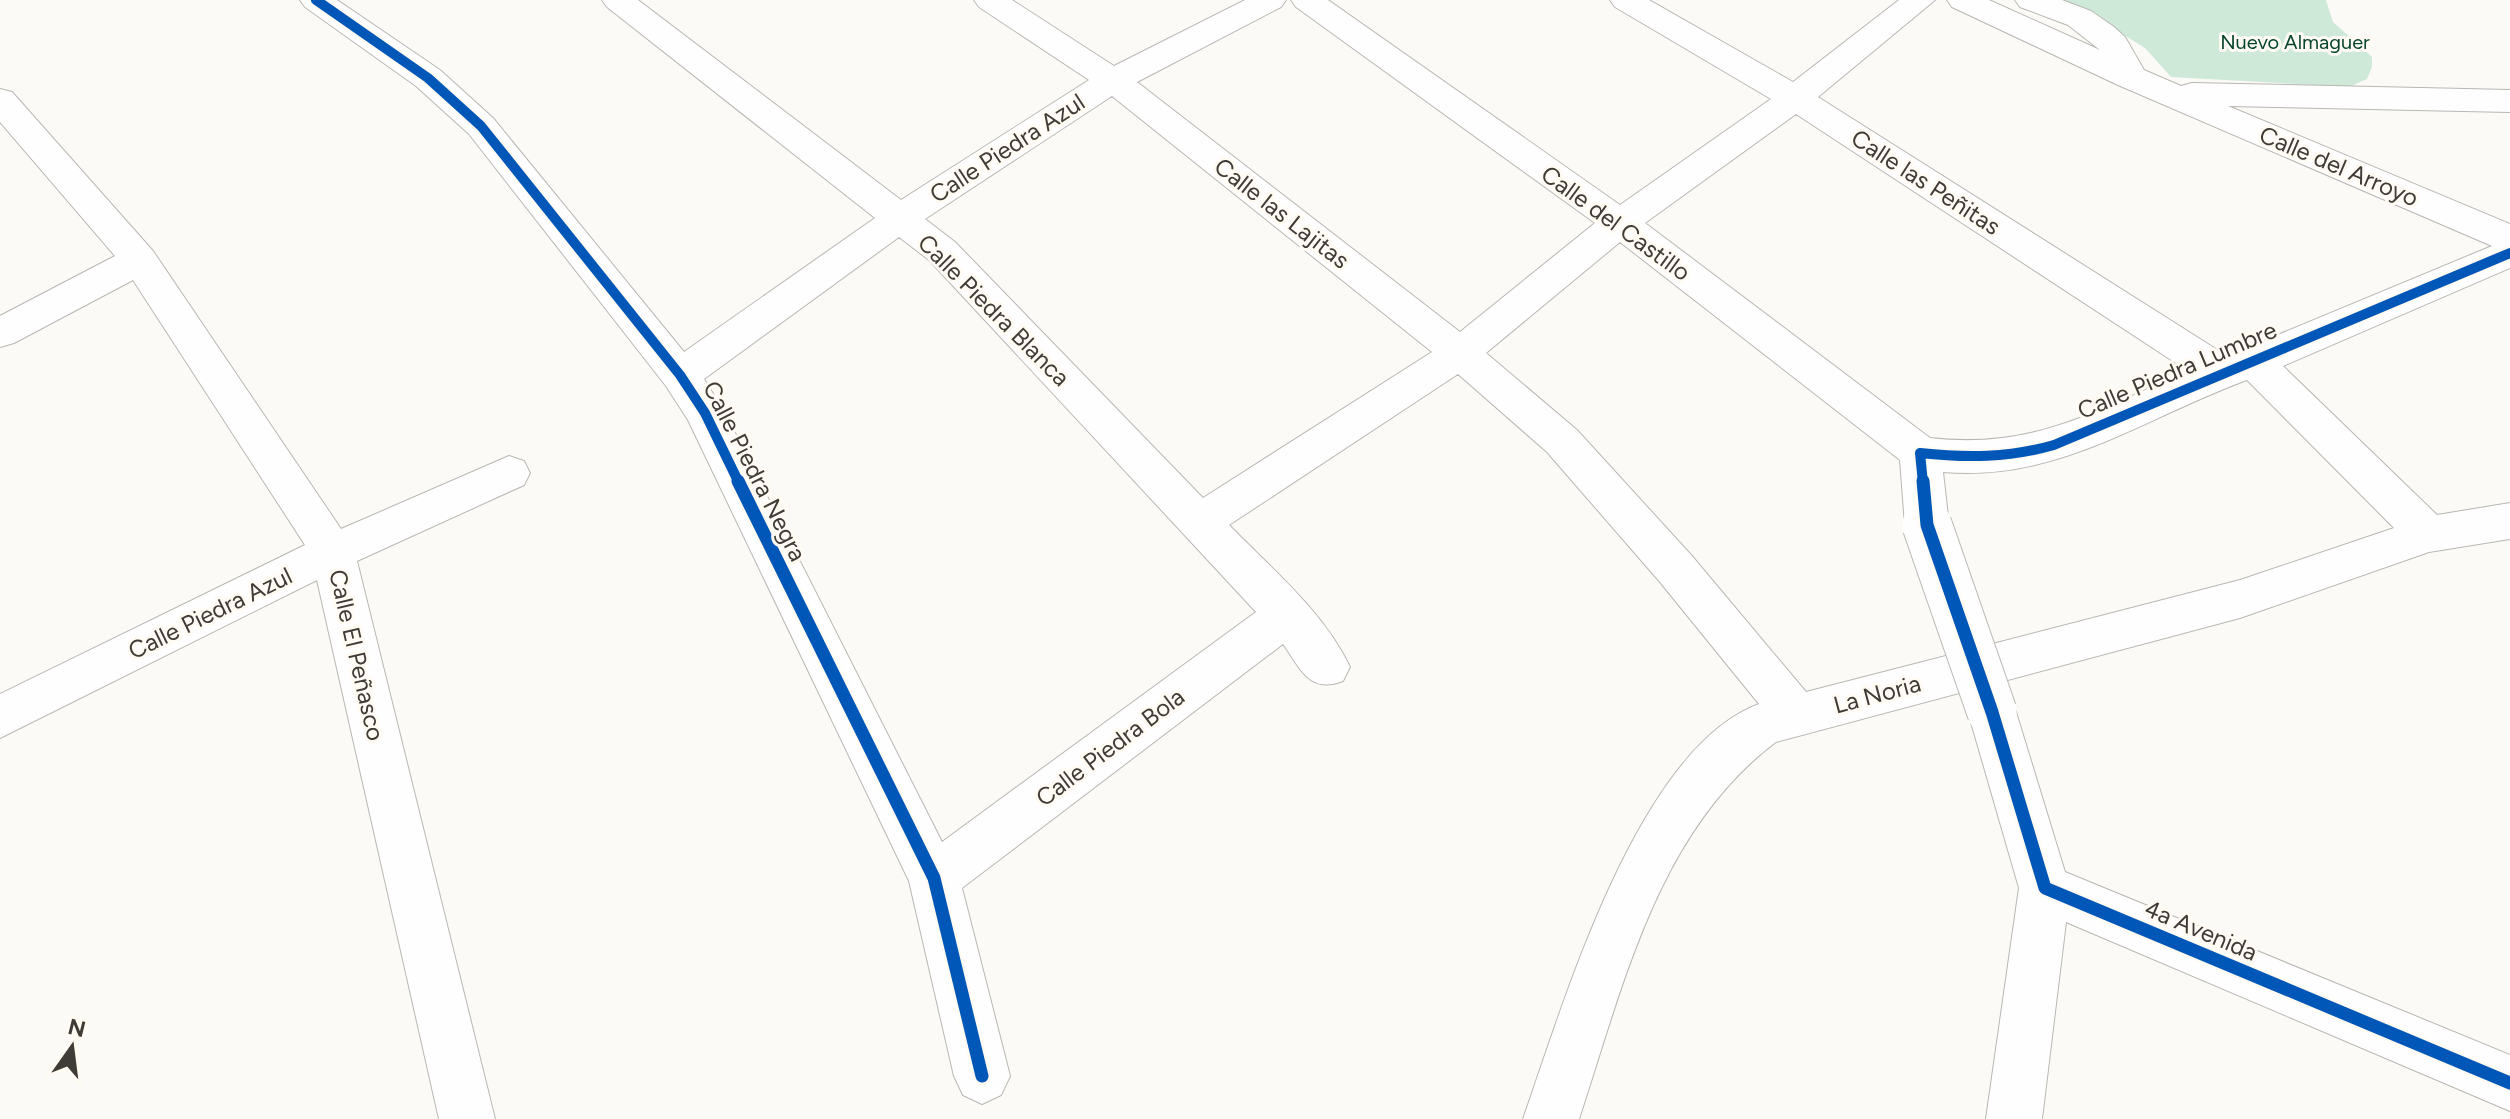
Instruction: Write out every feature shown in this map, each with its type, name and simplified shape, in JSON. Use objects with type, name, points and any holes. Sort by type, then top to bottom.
[{"type":"street","name":"Calle Piedra Negra","points":[[316,0],[428,78],[481,126],[680,375],[705,413],[934,878],[982,1076]]},
{"type":"street","name":"Calle Piedra Blanca","points":[[618,0],[942,251],[1287,615],[1327,667]]},
{"type":"street","name":"Calle Piedra Azul","points":[[680,375],[900,218],[1113,80],[1270,0]]},
{"type":"street","name":"Calle del Castillo","points":[[1307,0],[1620,223],[1920,453]]},
{"type":"street","name":"Calle las Peñitas","points":[[1626,0],[1795,98],[2237,367],[2428,534]]},
{"type":"street","points":[[1200,522],[1460,353],[1620,223],[1795,98],[1919,0]]},
{"type":"street","name":"Calle del Arroyo","points":[[1963,0],[2130,77],[2510,239]]},
{"type":"street","points":[[2031,0],[2085,19],[2101,30],[2113,42],[2130,77]]},
{"type":"street","name":"Calle las Lajitas","points":[[999,2],[1113,80],[1460,353],[1562,441],[1676,569],[1796,715]]},
{"type":"street","name":"Calle del Arroyo","points":[[2167,93],[2510,101]]},
{"type":"street","name":"Calle El Peñasco","points":[[0,100],[140,260],[333,552],[467,1119]]},
{"type":"street","name":"Calle Piedra Lumbre","points":[[1920,453],[1963,459],[1998,457],[2053,446],[2510,253]]},
{"type":"street","points":[[0,333],[140,260]]},
{"type":"street","points":[[1920,453],[1927,525],[1992,712],[2045,888],[2014,1119]]},
{"type":"street","name":"Calle Piedra Azul","points":[[0,717],[333,552],[509,473]]},
{"type":"street","points":[[2428,534],[2510,521]]},
{"type":"street","name":"La Noria","points":[[1551,1119],[1610,947],[1644,867],[1696,786],[1730,748],[1763,724],[2240,599],[2428,534]]},
{"type":"street","name":"Calle Piedra Bola","points":[[934,878],[1287,615]]},
{"type":"street","name":"4a Avenida","points":[[2045,888],[2510,1083]]},
{"type":"green space","name":"Nuevo Almaguer","points":[[2059,0],[2326,0],[2333,22],[2372,57],[2372,67],[2367,79],[2349,87],[2171,77],[2145,48]]},
{"type":"cycle path","points":[[316,0],[428,78],[481,126],[680,375],[705,413],[934,878],[982,1076]]},
{"type":"cycle path","points":[[2510,253],[2054,445],[1988,457],[1920,453],[1927,525],[1992,712],[2045,888],[2510,1083]]}]
